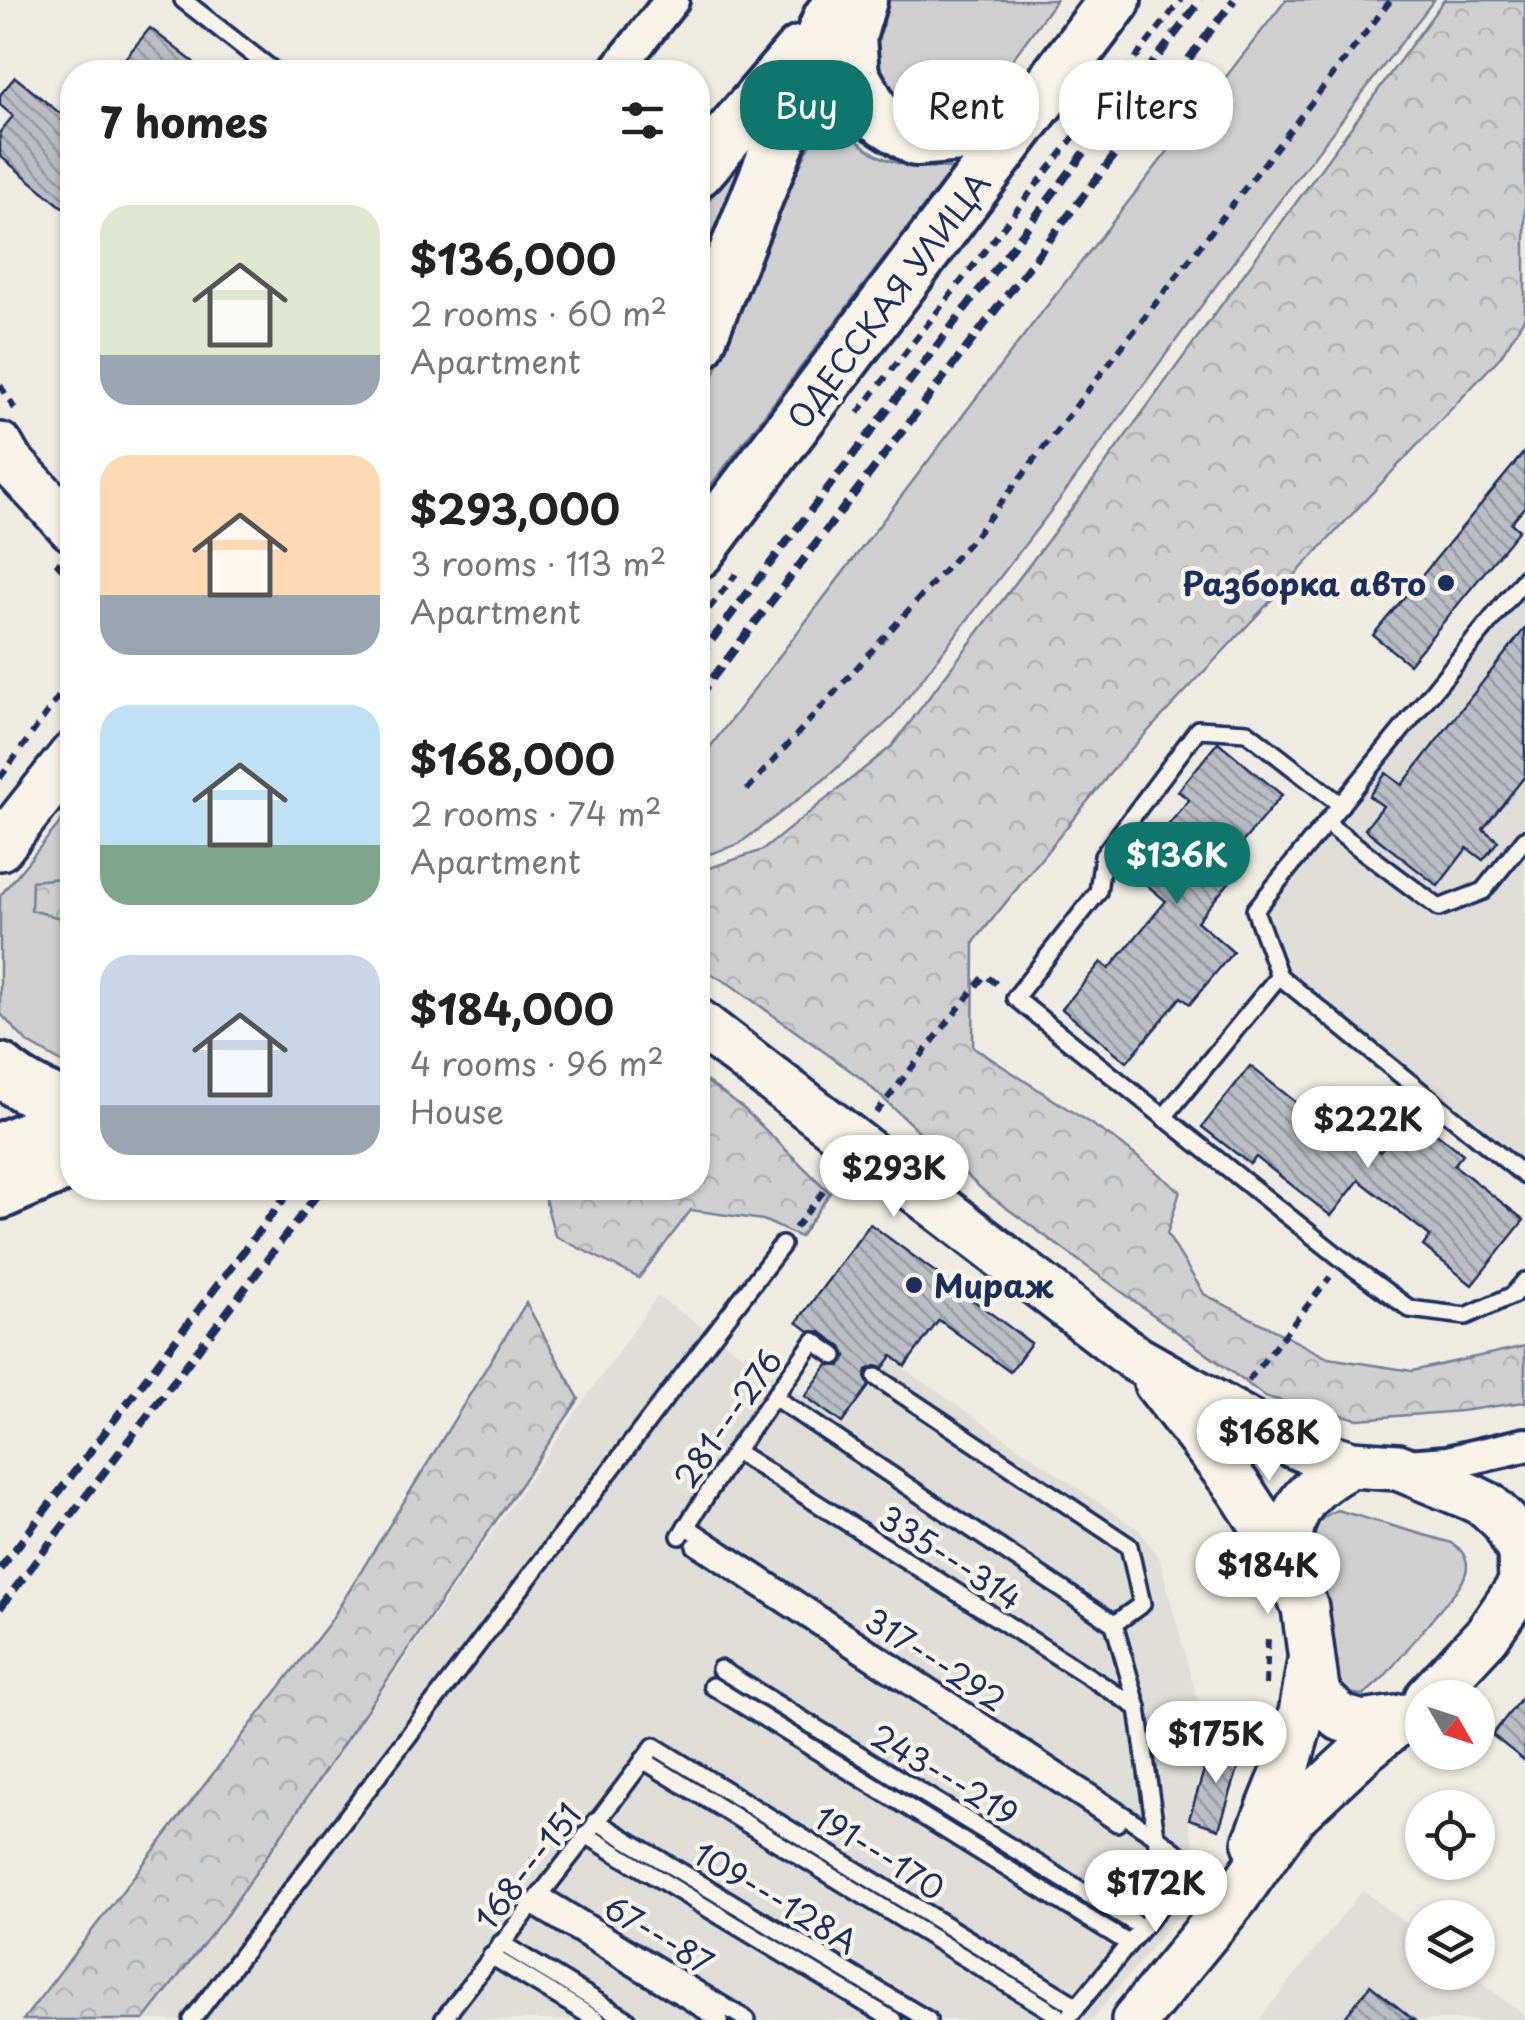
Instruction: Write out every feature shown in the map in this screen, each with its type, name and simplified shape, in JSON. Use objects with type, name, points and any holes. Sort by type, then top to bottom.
[{"type":"main road","name":"ОДЕССКАЯ УЛИЦА","points":[[1039,101],[1115,0]]},
{"type":"main road","points":[[844,6],[853,74],[875,114],[893,125]]},
{"type":"main road","points":[[710,157],[844,6]]},
{"type":"main road","points":[[710,316],[844,6]]},
{"type":"main road","name":"ОДЕССКАЯ УЛИЦА","points":[[710,536],[1002,150]]},
{"type":"main road","points":[[0,1069],[42,1098],[60,1104]]},
{"type":"main road","points":[[0,1149],[60,1123]]},
{"type":"main road","points":[[0,1193],[60,1167]]},
{"type":"street","points":[[624,60],[672,0]]},
{"type":"street","points":[[0,446],[8,460],[60,515]]},
{"type":"street","points":[[0,847],[60,771]]},
{"type":"street","points":[[710,1031],[1136,1359],[1267,1433],[1351,1464],[1398,1467],[1447,1463],[1525,1446]]},
{"type":"street","points":[[1136,1359],[1206,1444],[1288,1563],[1305,1608],[1316,1689],[1328,1707],[1341,1718],[1362,1724],[1405,1710]]},
{"type":"street","points":[[1288,1563],[1290,1528],[1306,1495],[1327,1476],[1351,1464]]},
{"type":"street","points":[[1398,1467],[1486,1506],[1504,1521],[1521,1552],[1524,1582],[1487,1634],[1443,1680]]},
{"type":"street","points":[[1235,1898],[1286,1769],[1302,1713],[1311,1659]]},
{"type":"street","points":[[1134,2020],[1235,1898],[1293,1816],[1405,1717]]},
{"type":"lane","points":[[182,0],[260,60]]},
{"type":"lane","points":[[1525,578],[1255,910],[1279,976],[1525,1176]]},
{"type":"lane","points":[[1341,805],[1246,732],[1198,729],[1103,856],[1098,892],[1014,998],[1410,1309],[1466,1316],[1513,1295],[1525,1281]]},
{"type":"lane","points":[[1326,823],[1439,908],[1482,891],[1525,839]]},
{"type":"lane","points":[[1165,1119],[1279,976]]},
{"type":"lane","points":[[192,2020],[782,1244]]},
{"type":"lane","name":"281---276","points":[[683,1531],[814,1341],[836,1356]]},
{"type":"lane","points":[[876,1377],[1129,1546],[1142,1604],[1114,1624]]},
{"type":"lane","points":[[643,1760],[1061,2017],[1078,2006],[1180,1882],[1157,1844],[1138,1708],[1114,1624],[774,1397]]},
{"type":"lane","name":"335---314","points":[[735,1452],[1138,1708]]},
{"type":"lane","name":"317---292","points":[[683,1531],[1157,1844]]},
{"type":"lane","points":[[695,1546],[1235,1898]]},
{"type":"lane","name":"243---219","points":[[720,1669],[1141,1927]]},
{"type":"lane","points":[[712,1686],[1128,1944]]},
{"type":"lane","name":"168---151","points":[[443,2020],[654,1746]]},
{"type":"lane","name":"191---170","points":[[654,1746],[1078,2006]]},
{"type":"lane","points":[[591,1828],[893,2020]]},
{"type":"lane","name":"109---128А","points":[[591,1828],[928,2020]]},
{"type":"lane","points":[[537,1901],[720,2020]]},
{"type":"lane","name":"67---87","points":[[537,1901],[747,2020]]},
{"type":"lane","points":[[496,1950],[598,2020]]},
{"type":"lane","points":[[496,1950],[628,2020]]},
{"type":"path","points":[[849,424],[1181,0]]},
{"type":"path","points":[[748,790],[974,536],[1391,0]]},
{"type":"path","points":[[710,608],[747,560]]},
{"type":"path","points":[[0,778],[60,695]]},
{"type":"path","points":[[873,1116],[985,975],[1014,998]]},
{"type":"path","points":[[782,1244],[830,1183]]},
{"type":"path","points":[[1242,1389],[1343,1260]]},
{"type":"path","points":[[1265,1697],[1268,1625]]},
{"type":"shaded area","points":[[1525,578],[1525,1176],[1279,976],[1255,910]]},
{"type":"shaded area","points":[[657,1296],[842,1423],[890,1359],[1139,1530],[1159,1558],[1209,1743],[1187,1818],[1205,1884],[1091,2020],[144,2020],[228,1913]]},
{"type":"shaded area","points":[[1363,1890],[1405,1923],[1405,1990],[1491,1990],[1525,2016],[1525,2020],[1259,2020]]},
{"type":"green space","points":[[881,0],[1056,0],[1012,60],[893,60],[893,90],[886,84],[875,58],[873,25]]},
{"type":"green space","points":[[1286,0],[1434,0],[892,718],[826,778],[739,844],[710,854],[710,747],[1169,150],[1233,150],[1233,68]]},
{"type":"green space","points":[[1444,0],[1525,0],[1525,317],[1501,356],[1120,761],[974,942],[973,1047],[1120,1143],[1180,1191],[1167,1234],[1204,1294],[1328,1358],[1412,1371],[1525,1346],[1525,1402],[1358,1419],[1266,1397],[986,1193],[862,1079],[710,973],[710,868],[763,850],[892,746],[1092,482]]},
{"type":"green space","points":[[808,150],[869,150],[896,163],[953,168],[710,486],[710,386],[750,275]]},
{"type":"green space","points":[[744,158],[710,239],[710,199]]},
{"type":"green space","points":[[60,823],[60,1061],[27,1042],[0,1013],[0,896]]},
{"type":"green space","points":[[60,878],[60,918],[31,910],[32,881]]},
{"type":"green space","points":[[710,1084],[744,1109],[830,1193],[800,1237],[763,1220],[691,1210],[639,1278],[555,1236],[545,1200],[710,1200]]},
{"type":"green space","points":[[526,1303],[579,1399],[228,1913],[144,2020],[23,2020],[330,1622]]},
{"type":"green space","points":[[1337,1510],[1452,1543],[1467,1563],[1459,1587],[1384,1677],[1364,1695],[1346,1691],[1335,1675],[1327,1608],[1312,1547],[1318,1524]]},
{"type":"building","points":[[150,28],[191,60],[124,60]]},
{"type":"building","points":[[15,77],[60,113],[60,205],[0,156],[0,132],[13,116],[0,105],[0,95]]},
{"type":"building","name":"Разборка авто","points":[[1525,451],[1525,506],[1511,523],[1519,530],[1409,664],[1373,635]]},
{"type":"building","points":[[1525,628],[1525,776],[1483,829],[1498,841],[1483,860],[1467,848],[1438,886],[1365,829],[1383,806],[1369,796],[1386,773],[1402,785]]},
{"type":"building","points":[[1218,742],[1282,795],[1225,863],[1237,873],[1197,921],[1233,952],[1190,1004],[1181,997],[1127,1062],[1062,1009],[1101,962],[1109,969],[1166,901],[1130,871],[1189,800],[1178,791]]},
{"type":"building","points":[[1250,1066],[1321,1122],[1329,1112],[1380,1152],[1411,1113],[1463,1154],[1454,1165],[1524,1220],[1472,1285],[1423,1246],[1430,1236],[1359,1180],[1331,1216],[1256,1157],[1250,1164],[1202,1127]]},
{"type":"building","points":[[870,1224],[1031,1343],[1010,1372],[939,1320],[905,1366],[892,1356],[883,1368],[867,1370],[869,1386],[842,1423],[805,1396],[828,1365],[840,1366],[846,1356],[842,1347],[821,1332],[809,1331],[797,1322]]},
{"type":"building","points":[[1525,1693],[1525,1761],[1495,1737],[1495,1731]]},
{"type":"building","points":[[1212,1744],[1243,1753],[1219,1829],[1189,1819]]},
{"type":"building","points":[[1370,1985],[1414,2020],[1343,2020]]},
{"type":"railway","points":[[710,642],[1201,0]]},
{"type":"railway","points":[[710,681],[1234,0]]},
{"type":"railway","points":[[0,1569],[283,1200]]},
{"type":"railway","points":[[0,1608],[313,1200]]},
{"type":"place","name":"Разборка авто","points":[[1446,583]]},
{"type":"place","name":"Мираж","points":[[914,1285]]}]
